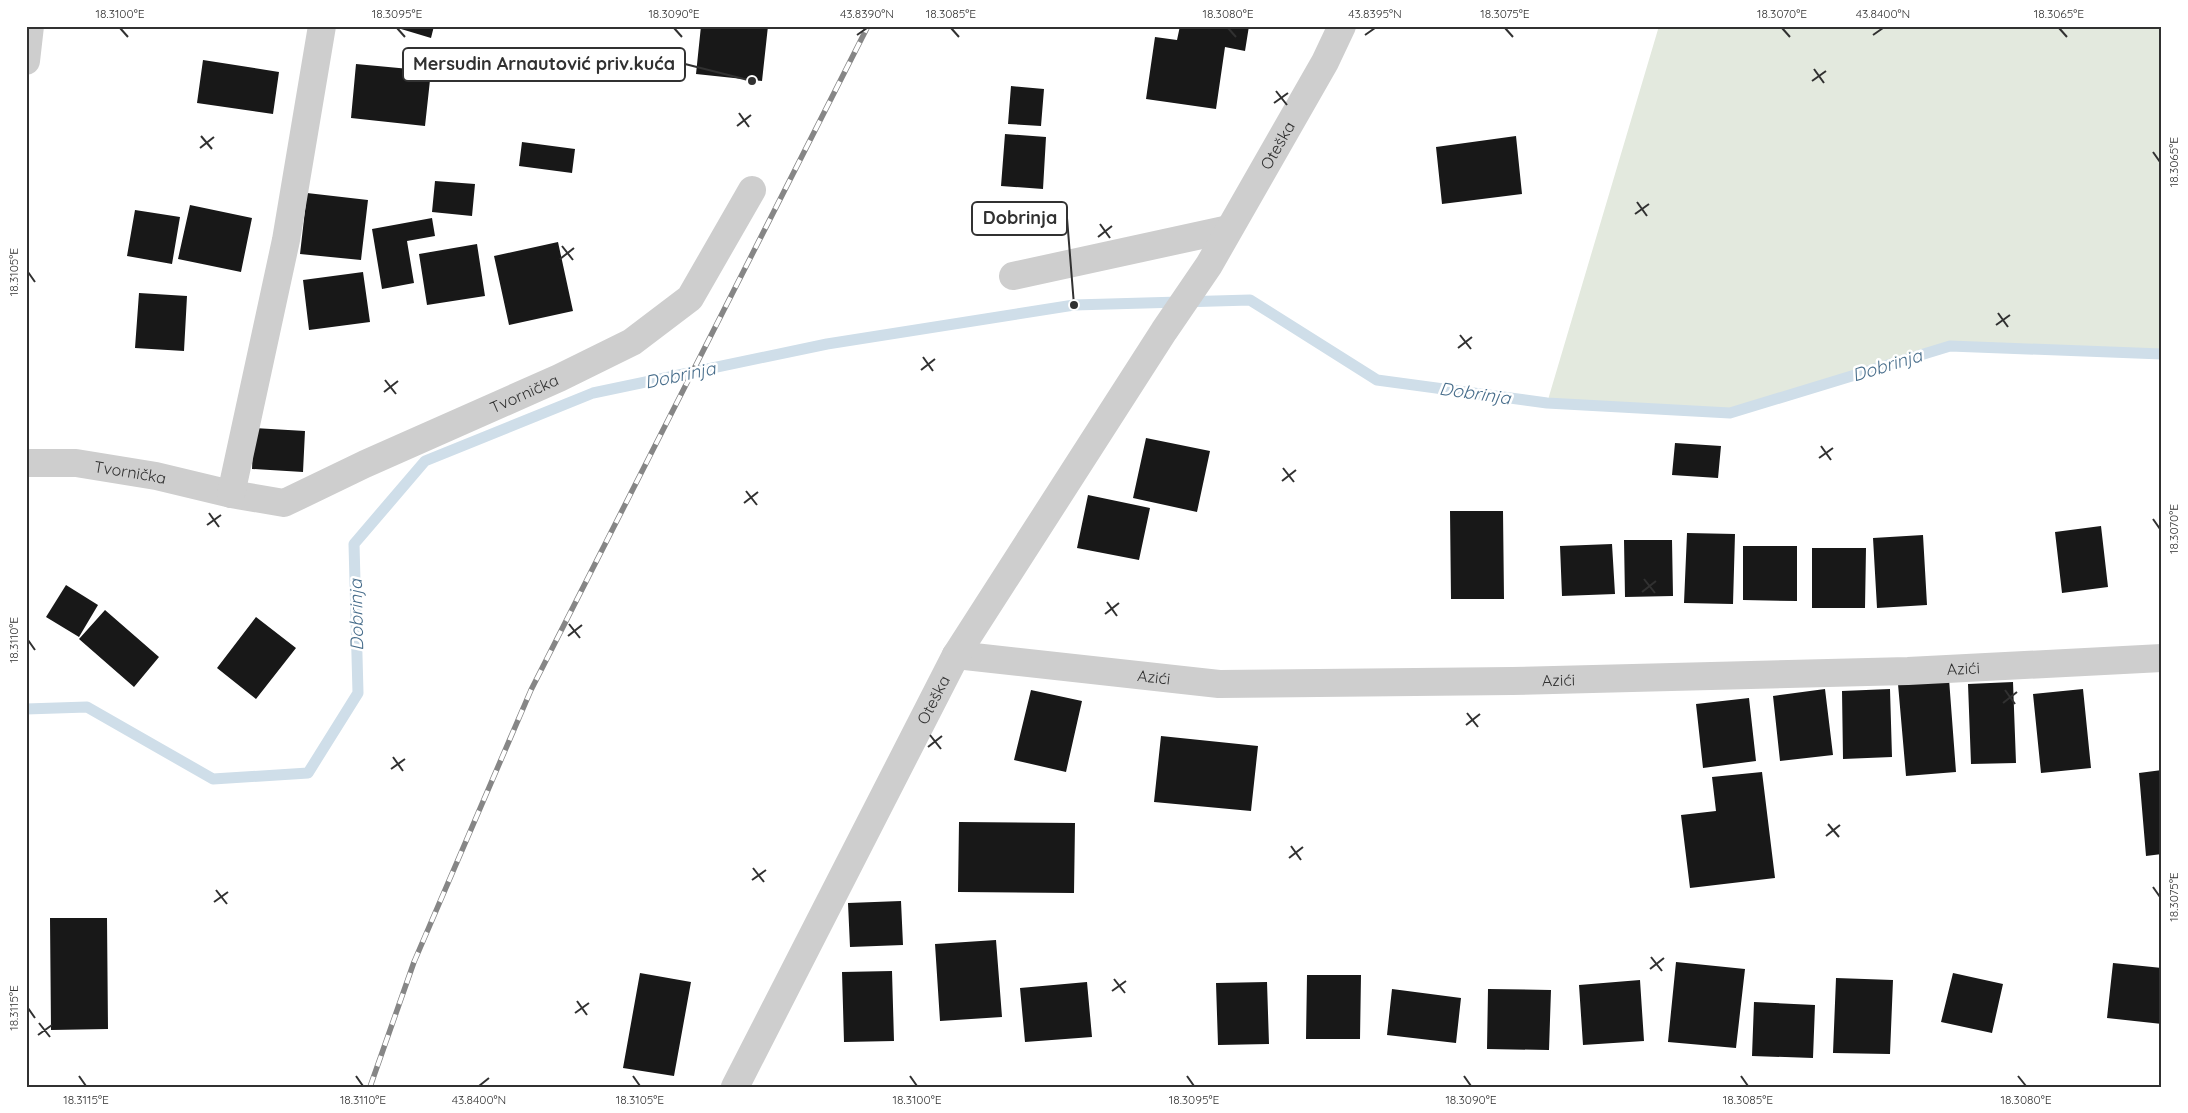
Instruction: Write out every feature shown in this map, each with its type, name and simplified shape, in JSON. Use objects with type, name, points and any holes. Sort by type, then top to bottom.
[{"type":"street","points":[[26,61],[30,26]]},
{"type":"street","points":[[231,494],[286,240],[322,26]]},
{"type":"street","name":"Oteška","points":[[735,1087],[956,655],[1164,330],[1209,265],[1325,62],[1342,26]]},
{"type":"street","name":"Tvornička","points":[[26,463],[76,463],[156,476],[231,494],[284,503],[365,464],[559,378],[632,342],[690,298],[752,190]]},
{"type":"street","points":[[1013,276],[1229,229]]},
{"type":"street","name":"Azići","points":[[956,655],[1219,684],[1512,681],[1908,671],[2162,658]]},
{"type":"shaded area","points":[[1659,26],[2162,26],[2162,354],[1950,346],[1730,413],[1547,403]]},
{"type":"building","points":[[391,26],[434,26],[431,38]]},
{"type":"building","points":[[701,26],[768,26],[762,81],[696,74]]},
{"type":"building","points":[[1180,26],[1249,26],[1245,51],[1225,47],[1216,109],[1146,99],[1155,37],[1177,40]]},
{"type":"building","points":[[203,60],[279,72],[273,114],[197,103]]},
{"type":"building","points":[[356,64],[431,71],[425,126],[351,118]]},
{"type":"building","points":[[1011,86],[1044,89],[1041,126],[1008,124]]},
{"type":"building","points":[[1005,134],[1046,137],[1043,189],[1001,186]]},
{"type":"building","points":[[1516,136],[1522,194],[1442,204],[1436,147]]},
{"type":"building","points":[[522,142],[575,149],[572,173],[519,166]]},
{"type":"building","points":[[435,181],[475,184],[472,216],[432,212]]},
{"type":"building","points":[[307,193],[368,200],[361,260],[300,254]]},
{"type":"building","points":[[190,205],[252,218],[241,272],[178,259]]},
{"type":"building","points":[[135,210],[180,217],[172,264],[127,256]]},
{"type":"building","points":[[432,218],[435,236],[407,241],[414,283],[382,289],[372,229]]},
{"type":"building","points":[[558,242],[573,311],[509,325],[494,256]]},
{"type":"building","points":[[477,244],[485,296],[427,305],[419,254]]},
{"type":"building","points":[[363,272],[370,322],[309,330],[303,280]]},
{"type":"building","points":[[139,293],[187,296],[184,351],[135,348]]},
{"type":"building","points":[[254,428],[305,431],[303,472],[252,469]]},
{"type":"building","points":[[1146,438],[1210,451],[1197,512],[1133,498]]},
{"type":"building","points":[[1675,443],[1721,446],[1718,478],[1672,475]]},
{"type":"building","points":[[1088,495],[1150,508],[1139,560],[1077,548]]},
{"type":"building","points":[[1450,511],[1503,511],[1504,599],[1451,599]]},
{"type":"building","points":[[2101,526],[2108,587],[2062,593],[2055,532]]},
{"type":"building","points":[[1687,533],[1735,534],[1733,604],[1684,603]]},
{"type":"building","points":[[1923,535],[1927,605],[1877,608],[1873,538]]},
{"type":"building","points":[[1624,540],[1672,540],[1673,596],[1625,597]]},
{"type":"building","points":[[1612,544],[1615,594],[1562,596],[1560,546]]},
{"type":"building","points":[[1743,546],[1797,546],[1797,601],[1743,600]]},
{"type":"building","points":[[1812,548],[1866,548],[1865,608],[1812,608]]},
{"type":"building","points":[[66,585],[98,605],[79,637],[46,617]]},
{"type":"building","points":[[105,610],[159,657],[134,687],[79,639]]},
{"type":"building","points":[[256,617],[296,648],[256,699],[217,668]]},
{"type":"building","points":[[1949,679],[1956,772],[1906,776],[1898,684]]},
{"type":"building","points":[[2013,682],[2016,763],[1971,764],[1968,684]]},
{"type":"building","points":[[1825,689],[1833,755],[1780,761],[1773,696]]},
{"type":"building","points":[[1890,689],[1892,757],[1843,759],[1842,691]]},
{"type":"building","points":[[2083,689],[2091,768],[2041,773],[2033,694]]},
{"type":"building","points":[[1031,690],[1082,701],[1066,772],[1014,760]]},
{"type":"building","points":[[1749,698],[1756,761],[1703,768],[1696,704]]},
{"type":"building","points":[[1161,736],[1258,746],[1251,811],[1154,802]]},
{"type":"building","points":[[2162,770],[2162,854],[2146,856],[2139,773]]},
{"type":"building","points":[[1762,772],[1775,878],[1690,888],[1681,815],[1716,811],[1712,777]]},
{"type":"building","points":[[959,822],[1075,823],[1074,893],[958,892]]},
{"type":"building","points":[[901,901],[903,945],[850,947],[848,903]]},
{"type":"building","points":[[50,918],[107,918],[108,1029],[51,1030]]},
{"type":"building","points":[[996,940],[1002,1017],[940,1021],[935,944]]},
{"type":"building","points":[[1676,962],[1745,969],[1736,1048],[1668,1042]]},
{"type":"building","points":[[2113,963],[2162,968],[2162,1024],[2107,1018]]},
{"type":"building","points":[[892,971],[894,1041],[844,1042],[842,972]]},
{"type":"building","points":[[640,973],[691,982],[674,1076],[623,1068]]},
{"type":"building","points":[[1953,973],[2003,984],[1992,1033],[1941,1022]]},
{"type":"building","points":[[1307,975],[1361,975],[1360,1039],[1306,1039]]},
{"type":"building","points":[[1836,978],[1893,980],[1890,1054],[1833,1053]]},
{"type":"building","points":[[1640,980],[1644,1041],[1583,1045],[1579,985]]},
{"type":"building","points":[[1087,982],[1092,1037],[1025,1042],[1020,988]]},
{"type":"building","points":[[1267,982],[1269,1044],[1218,1045],[1216,983]]},
{"type":"building","points":[[1392,989],[1461,998],[1456,1043],[1387,1035]]},
{"type":"building","points":[[1488,989],[1551,990],[1549,1050],[1487,1049]]},
{"type":"building","points":[[1754,1002],[1815,1005],[1813,1058],[1752,1056]]},
{"type":"waterway","name":"Dobrinja","points":[[26,709],[87,707],[213,779],[308,773],[358,693],[354,544],[425,461],[593,393],[827,344],[1074,305],[1250,300],[1377,380],[1547,403],[1730,413],[1950,346],[2162,354]]},
{"type":"railway","points":[[370,1087],[414,962],[531,690],[868,26]]},
{"type":"place","name":"Mersudin Arnautović priv.kuća","points":[[752,81]]},
{"type":"place","name":"Dobrinja","points":[[1074,305]]}]
